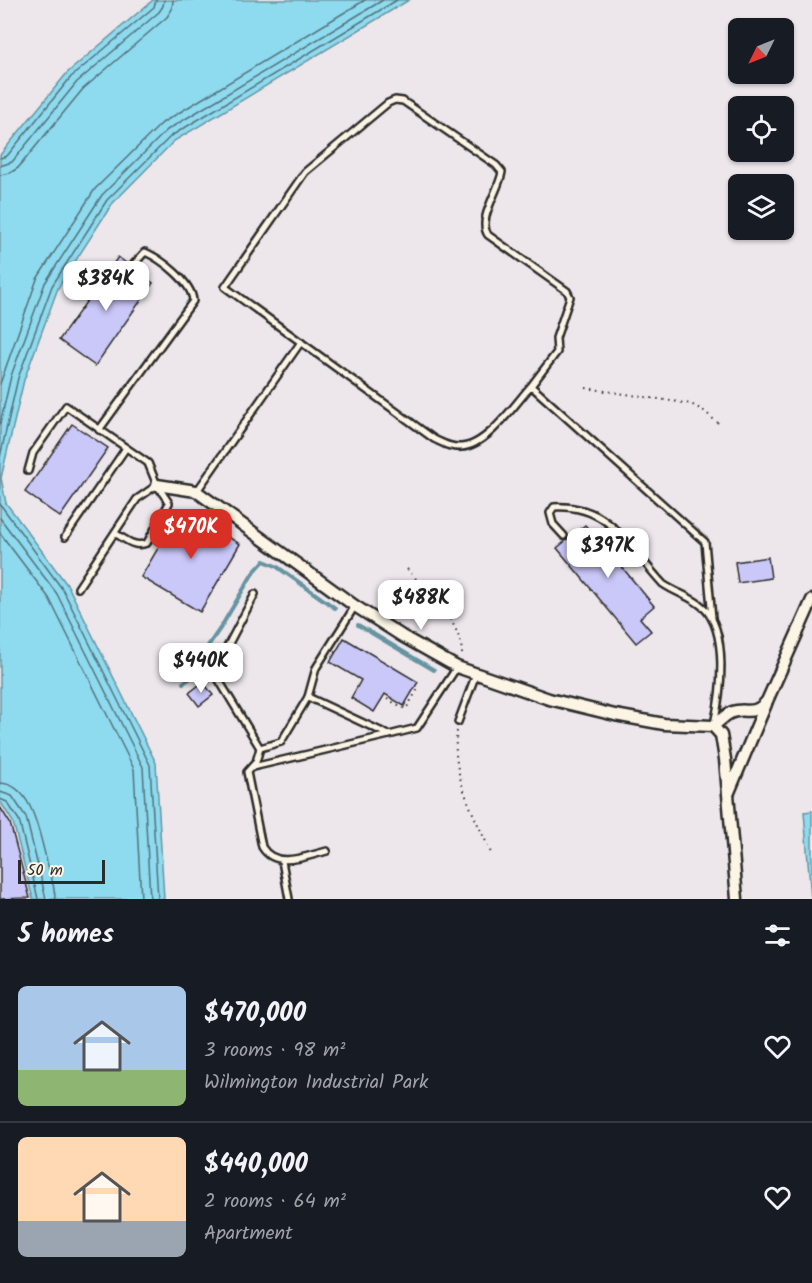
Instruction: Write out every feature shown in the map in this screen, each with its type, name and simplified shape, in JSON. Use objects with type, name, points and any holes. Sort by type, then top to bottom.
[{"type":"street","points":[[157,485],[196,492],[355,606],[459,668],[549,699],[664,724],[713,726],[732,712],[754,711],[761,708],[767,701]]},
{"type":"street","points":[[728,795],[812,600]]},
{"type":"street","points":[[713,726],[721,735],[737,899]]},
{"type":"lane","points":[[394,100],[403,101],[496,165],[502,172],[484,223],[485,231],[567,291],[570,297],[556,338],[557,352],[531,386],[500,423],[480,441],[469,446],[449,446],[434,439],[225,287],[304,172],[388,103],[394,100]]},
{"type":"lane","points":[[99,430],[193,301],[193,294],[183,281],[152,255],[145,252],[134,264]]},
{"type":"lane","points":[[196,492],[301,342]]},
{"type":"lane","points":[[531,386],[705,542],[712,618],[719,645],[720,698],[713,726]]},
{"type":"lane","points":[[28,471],[33,453],[66,406],[148,463],[157,485],[169,503],[147,543],[134,544],[115,533]]},
{"type":"lane","points":[[65,537],[126,448]]},
{"type":"lane","points":[[78,588],[137,499],[157,485]]},
{"type":"lane","points":[[564,536],[550,518],[554,507],[576,508],[606,519],[663,584],[694,601],[712,618]]},
{"type":"lane","points":[[255,594],[215,670],[260,748],[256,762],[247,772],[262,847],[270,856],[282,861],[327,851]]},
{"type":"lane","points":[[260,748],[281,742],[308,697],[316,668],[355,606]]},
{"type":"lane","points":[[251,767],[417,728],[459,668]]},
{"type":"lane","points":[[458,722],[476,674]]},
{"type":"lane","points":[[308,697],[389,735]]},
{"type":"lane","points":[[282,861],[289,899]]},
{"type":"path","points":[[586,388],[691,404],[718,423]]},
{"type":"path","points":[[408,569],[456,628],[462,647],[459,668]]},
{"type":"path","points":[[387,699],[406,709],[419,687]]},
{"type":"path","points":[[458,722],[454,744],[458,774],[491,853]]},
{"type":"water","points":[[153,0],[409,0],[174,141],[112,204],[58,288],[24,380],[1,478],[6,503],[68,586],[156,763],[164,899],[33,899],[13,822],[0,801],[0,155],[67,73]]},
{"type":"water","points":[[812,811],[812,899],[811,899],[804,812]]},
{"type":"building","points":[[118,257],[153,283],[95,366],[59,340]]},
{"type":"building","points":[[72,424],[108,448],[60,517],[25,492]]},
{"type":"building","points":[[181,509],[240,544],[200,612],[141,577]]},
{"type":"building","points":[[585,525],[599,541],[608,534],[625,554],[617,561],[654,606],[640,618],[651,631],[636,643],[557,548]]},
{"type":"building","points":[[768,557],[771,578],[738,583],[735,562]]},
{"type":"building","points":[[344,638],[418,682],[404,706],[385,694],[374,712],[351,698],[361,680],[330,662]]},
{"type":"building","points":[[203,682],[213,695],[199,706],[189,693]]},
{"type":"building","points":[[0,807],[10,823],[30,898],[0,899]]},
{"type":"waterway","points":[[183,683],[192,677],[199,659],[253,573],[264,561],[276,566],[335,608]]},
{"type":"waterway","points":[[358,625],[434,670]]}]
